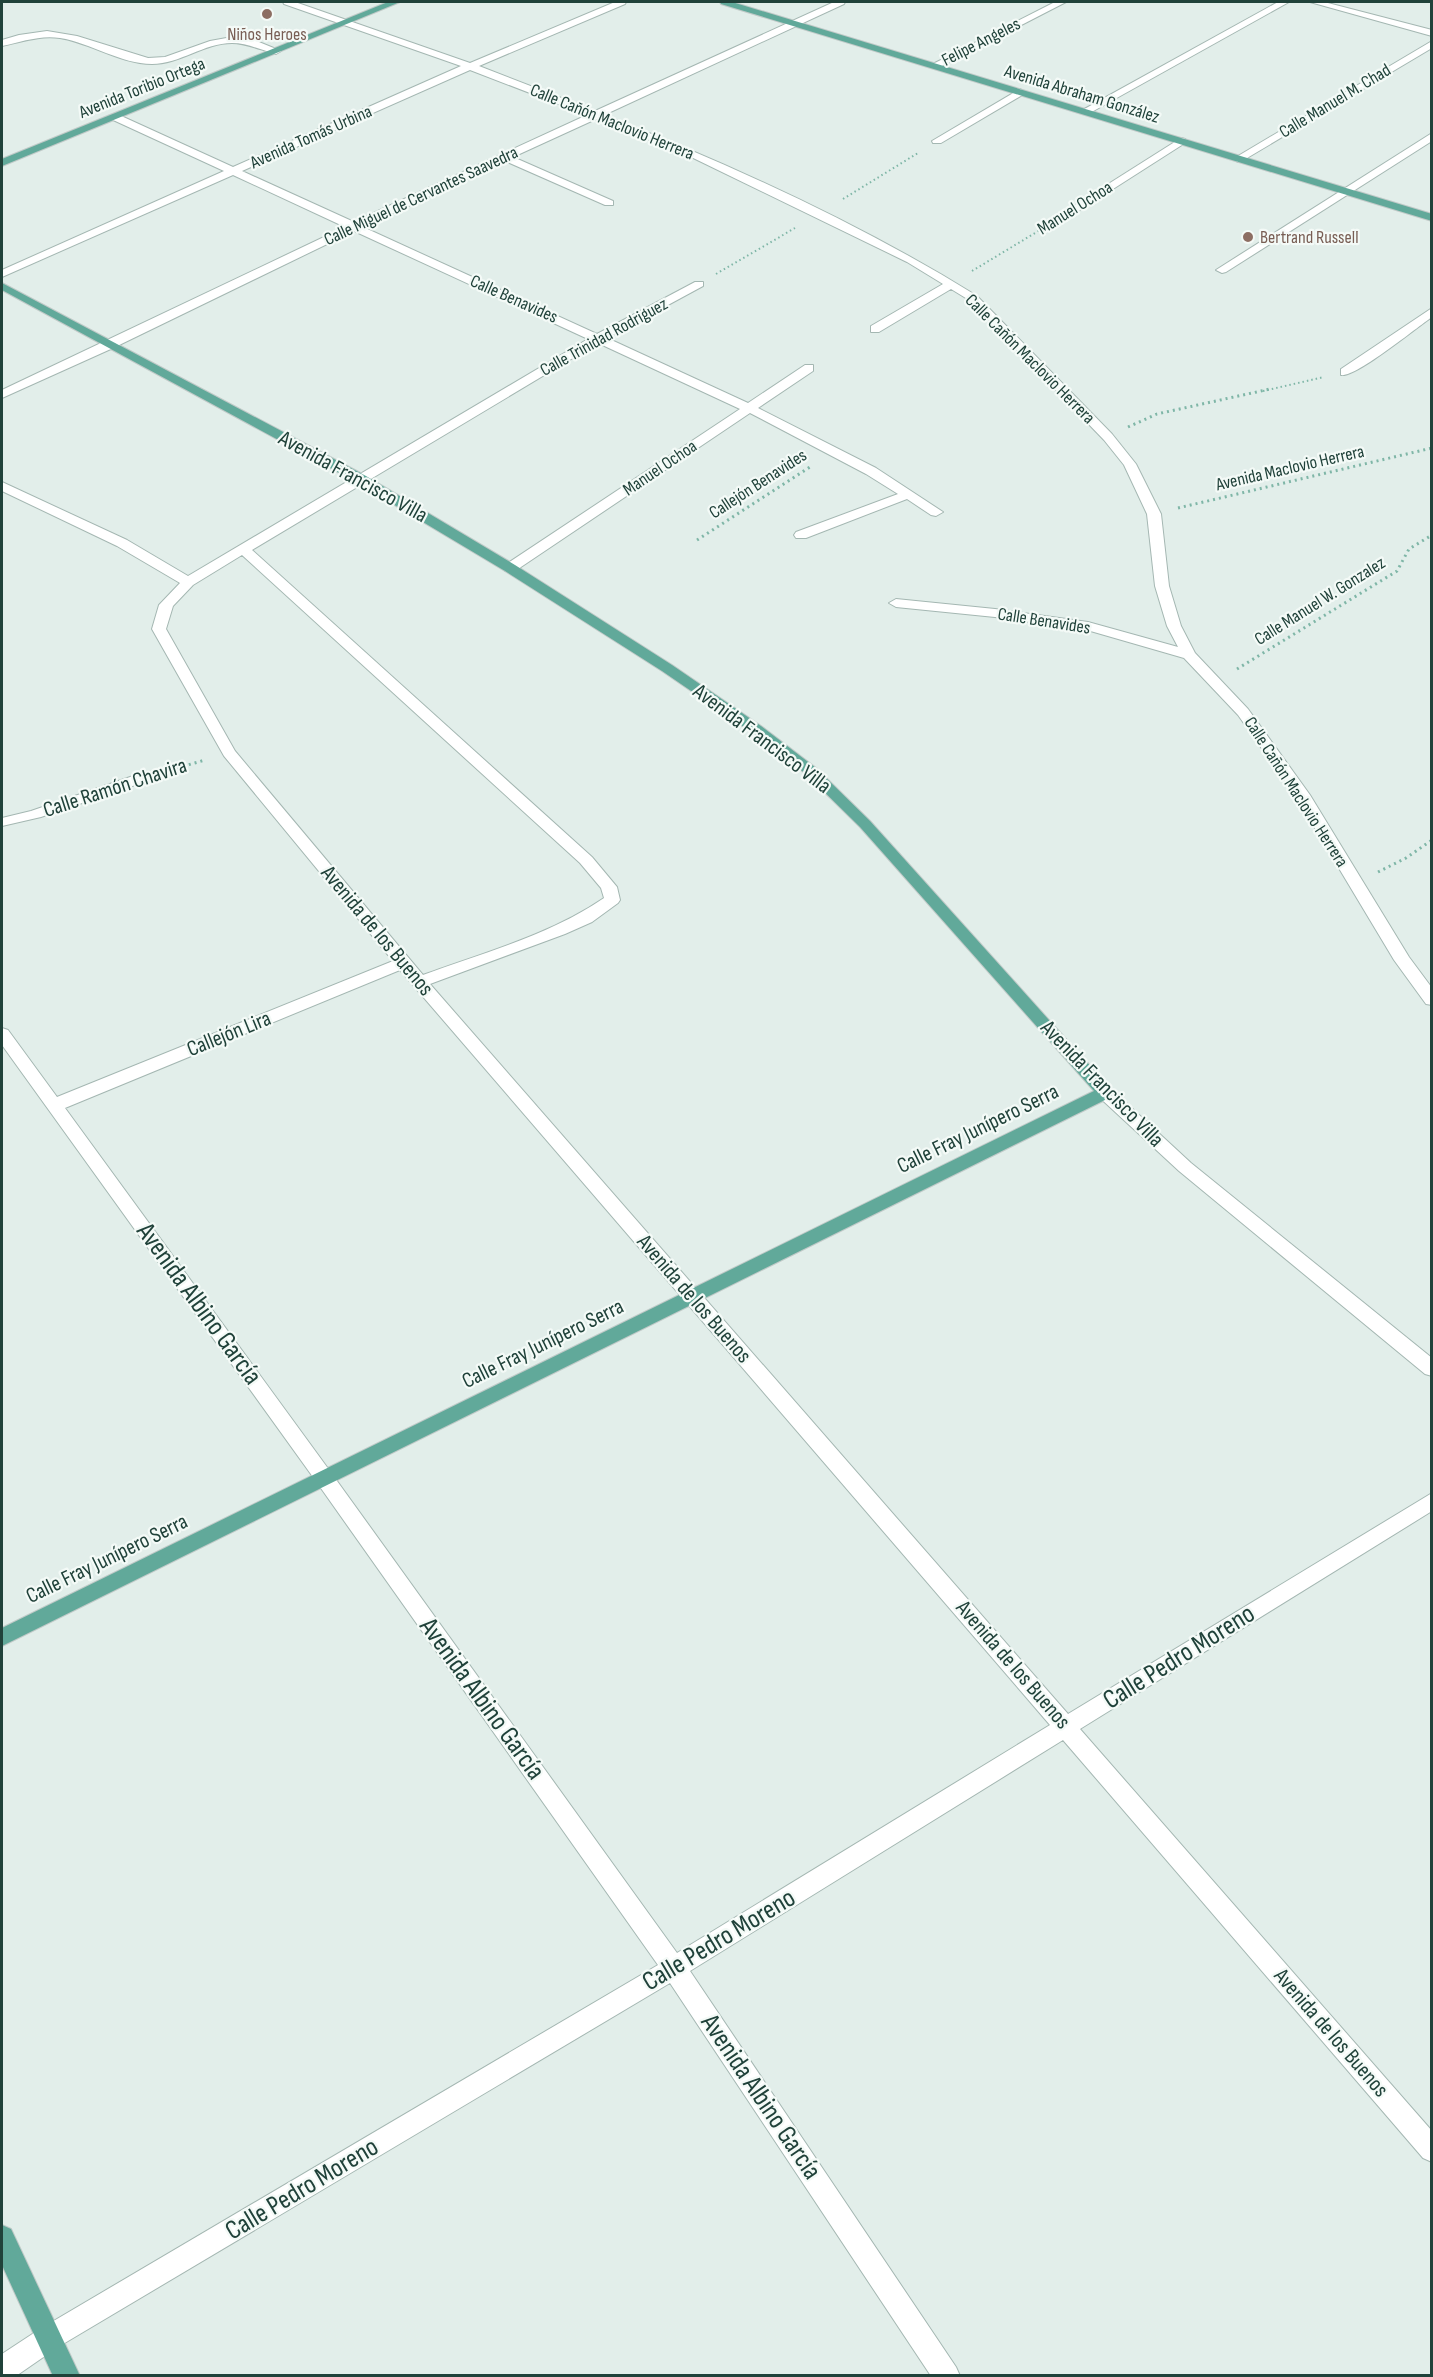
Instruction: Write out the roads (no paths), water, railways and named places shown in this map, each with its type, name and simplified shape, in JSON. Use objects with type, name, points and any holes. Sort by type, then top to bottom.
[{"type":"main road","name":"Avenida Toribio Ortega","points":[[2,163],[395,2]]},
{"type":"main road","name":"Avenida Abraham González","points":[[724,2],[1431,218]]},
{"type":"main road","name":"Avenida Francisco Villa","points":[[2,286],[361,478],[510,568],[676,674],[756,729],[811,771],[865,824],[1105,1093]]},
{"type":"main road","name":"Calle Fray Junípero Serra","points":[[2,1638],[1105,1093]]},
{"type":"main road","points":[[2,2238],[67,2376]]},
{"type":"street","name":"Calle Cañón Maclovio Herrera","points":[[287,2],[470,66],[716,164],[952,284],[990,314],[1108,437],[1130,464],[1154,514],[1162,586],[1174,626],[1189,655],[1243,712],[1302,795],[1402,960],[1431,1000]]},
{"type":"street","name":"Avenida Tomás Urbina","points":[[2,274],[470,66],[622,2]]},
{"type":"street","name":"Calle Miguel de Cervantes Saavedra","points":[[2,394],[353,227],[842,2]]},
{"type":"street","name":"Felipe Angeles","points":[[934,66],[1061,2]]},
{"type":"street","points":[[1084,112],[1284,2]]},
{"type":"street","points":[[1315,2],[1431,33]]},
{"type":"street","points":[[2,43],[40,33],[60,34],[135,58],[153,61],[169,59],[227,39],[243,39],[276,51]]},
{"type":"street","name":"Calle Manuel M. Chad","points":[[1238,159],[1431,44]]},
{"type":"street","points":[[937,141],[1020,92]]},
{"type":"street","name":"Calle Benavides","points":[[115,117],[749,408],[834,451],[936,512]]},
{"type":"street","points":[[1222,270],[1431,136]]},
{"type":"street","name":"Manuel Ochoa","points":[[1059,219],[1181,141]]},
{"type":"street","points":[[504,157],[609,203]]},
{"type":"street","name":"Calle Trinidad Rodriguez","points":[[188,582],[598,338],[699,284]]},
{"type":"street","points":[[875,329],[952,284]]},
{"type":"street","points":[[1345,372],[1431,311]]},
{"type":"street","name":"Manuel Ochoa","points":[[510,568],[809,369]]},
{"type":"street","points":[[2,486],[122,543],[188,582]]},
{"type":"street","points":[[801,535],[909,494]]},
{"type":"street","points":[[243,549],[586,860],[609,887],[612,900],[586,918],[420,982]]},
{"type":"street","name":"Avenida de los Buenos","points":[[188,582],[166,604],[159,629],[229,753],[403,963],[1431,2150]]},
{"type":"street","name":"Calle Benavides","points":[[896,603],[995,613],[1088,626],[1189,655]]},
{"type":"street","name":"Calle Ramón Chavira","points":[[2,822],[36,814],[136,780]]},
{"type":"street","name":"Callejón Lira","points":[[55,1105],[403,963]]},
{"type":"street","name":"Avenida Albino García","points":[[2,1034],[674,1968],[947,2376]]},
{"type":"street","name":"Avenida Francisco Villa","points":[[1105,1093],[1185,1167],[1431,1370]]},
{"type":"street","name":"Calle Pedro Moreno","points":[[2,2369],[50,2338],[674,1968],[1431,1501]]},
{"type":"place","name":"Niños Heroes","points":[[267,14]]},
{"type":"place","name":"Bertrand Russell","points":[[1248,237]]}]
